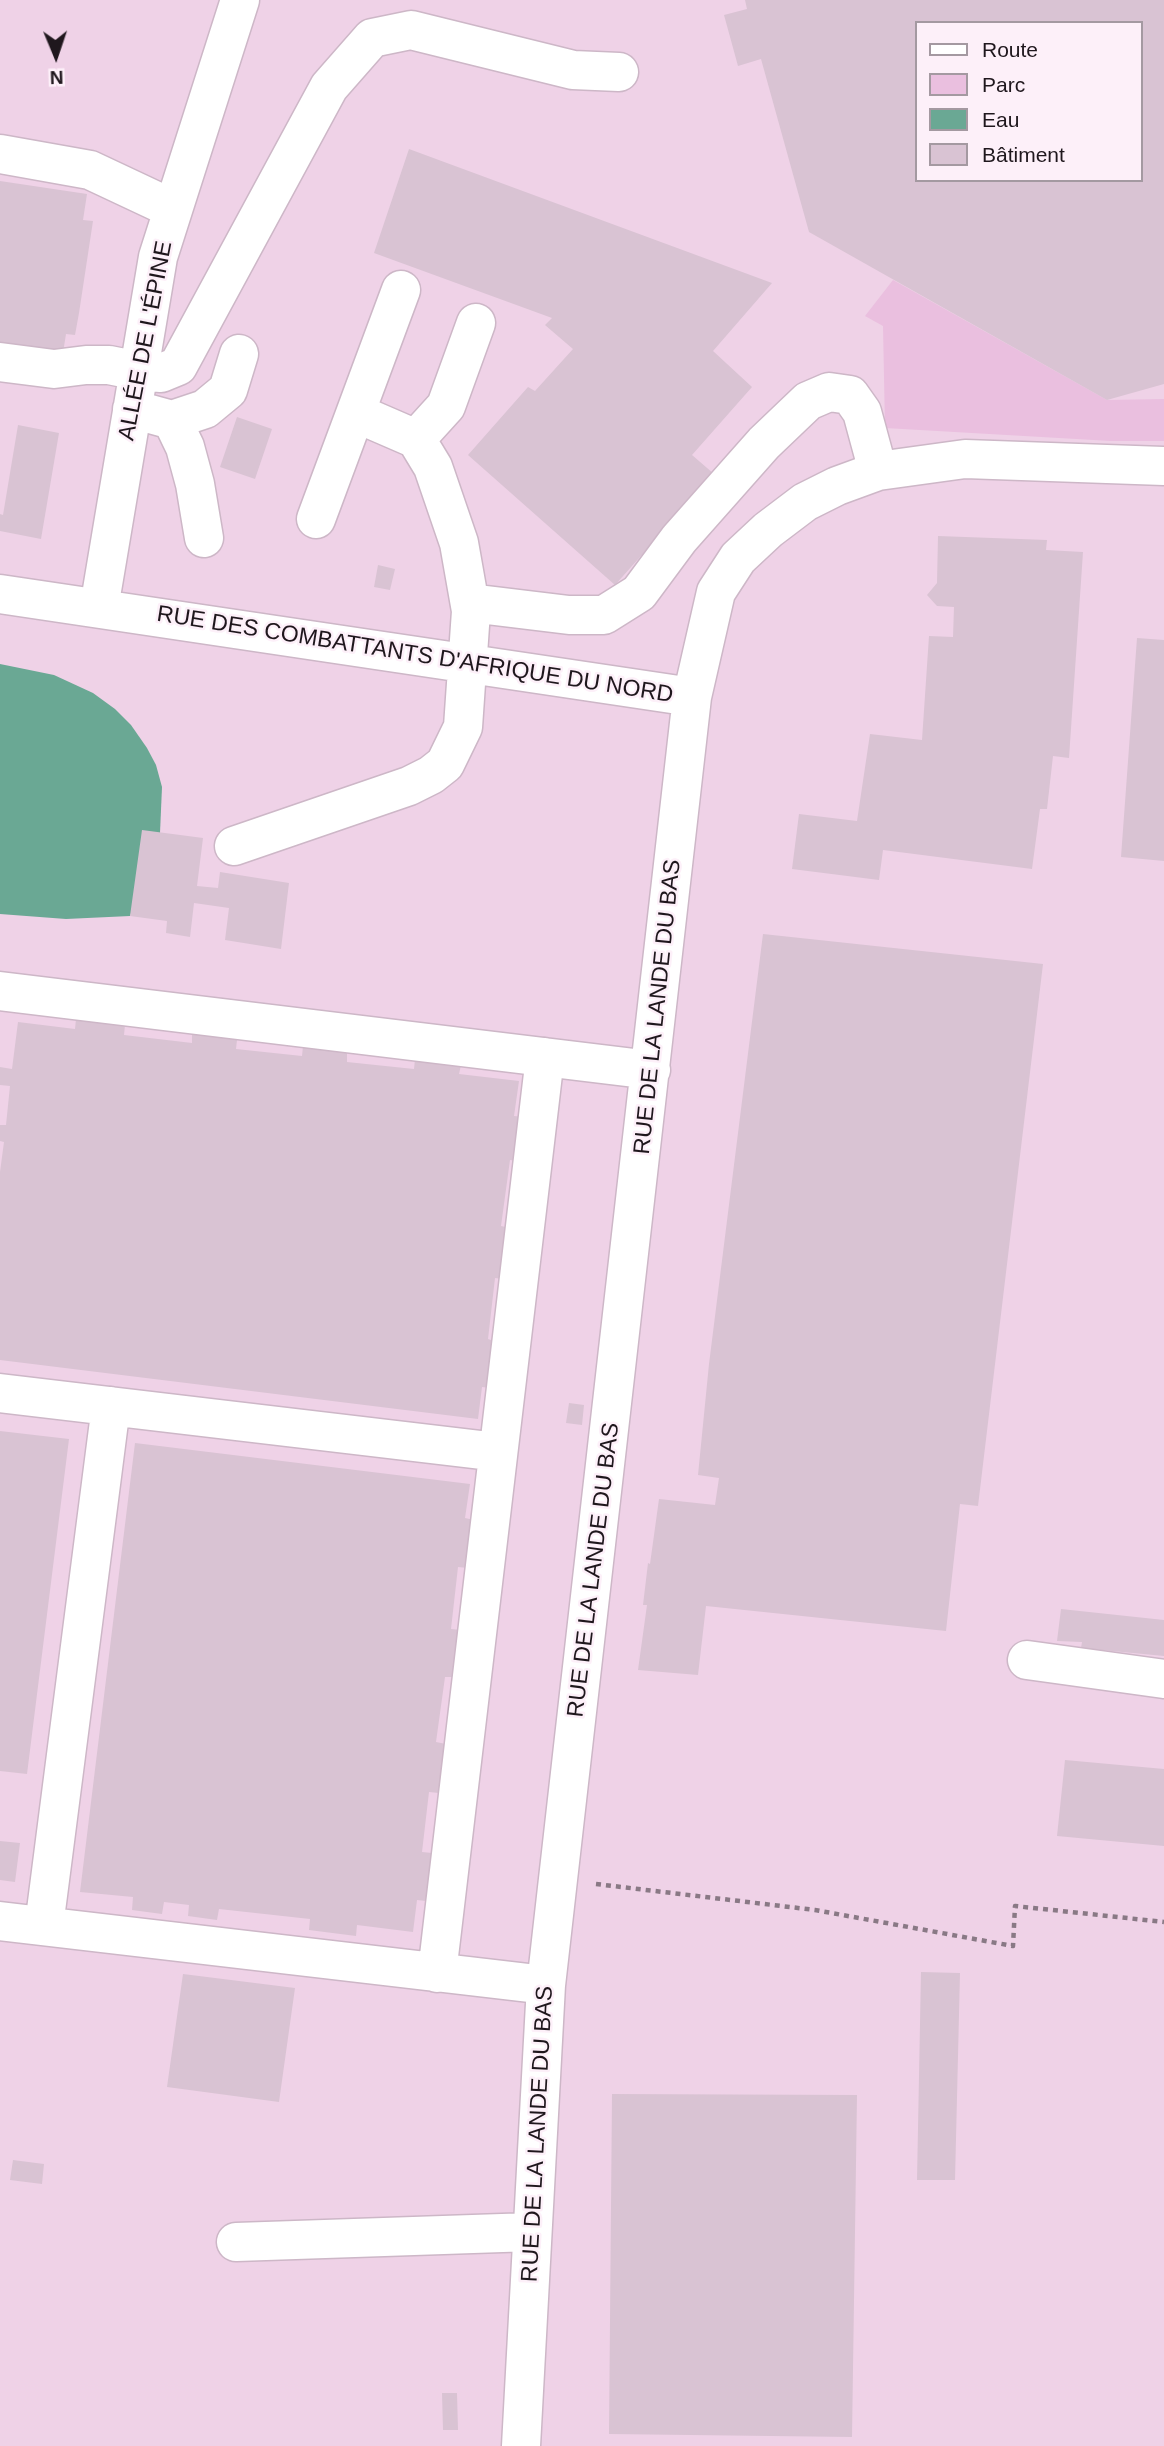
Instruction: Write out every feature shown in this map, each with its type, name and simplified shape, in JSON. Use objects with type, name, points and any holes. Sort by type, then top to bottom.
[{"type":"street","name":"ALLÉE DE L'ÉPINE","points":[[99,608],[158,257],[240,0]]},
{"type":"street","points":[[0,362],[54,369],[109,365],[139,372],[161,373],[178,366],[328,87],[372,38],[411,30],[573,70],[619,72]]},
{"type":"street","points":[[0,154],[90,170],[173,209]]},
{"type":"street","points":[[316,520],[401,290]]},
{"type":"street","points":[[416,439],[446,406],[476,323]]},
{"type":"street","points":[[132,408],[172,420],[205,409],[228,390],[239,354]]},
{"type":"street","points":[[470,603],[569,615],[604,615],[639,593],[679,539],[764,443],[808,401],[829,392],[850,395],[862,412],[878,471]]},
{"type":"street","points":[[233,846],[409,786],[431,775],[445,764],[463,727],[469,663],[470,603],[459,543],[433,467],[416,439],[356,413]]},
{"type":"street","points":[[172,420],[186,447],[204,538]]},
{"type":"street","name":"RUE DES COMBATTANTS D'AFRIQUE DU NORD","points":[[0,594],[692,697],[716,592],[737,558],[768,530],[806,502],[836,486],[878,471],[965,459],[1164,466]]},
{"type":"street","name":"RUE DE LA LANDE DU BAS","points":[[521,2446],[546,1985],[692,697]]},
{"type":"street","points":[[0,991],[651,1070]]},
{"type":"street","points":[[437,1973],[545,1057]]},
{"type":"street","points":[[0,1393],[498,1452]]},
{"type":"street","points":[[44,1926],[111,1406]]},
{"type":"street","points":[[1027,1660],[1164,1679]]},
{"type":"street","points":[[0,1921],[546,1985]]},
{"type":"street","points":[[236,2242],[533,2232]]},
{"type":"path","points":[[558,1880],[815,1910],[1013,1946],[1015,1906],[1164,1922]]},
{"type":"shaded area","points":[[0,0],[1164,0],[1164,2446],[0,2446]]},
{"type":"green space","points":[[893,280],[1107,400],[1164,399],[1164,441],[1111,441],[885,428],[883,326],[865,316]]},
{"type":"water","points":[[0,664],[54,675],[93,693],[131,725],[156,765],[162,787],[160,833],[130,916],[66,919],[0,914]]},
{"type":"building","points":[[745,0],[1164,0],[1164,384],[1107,400],[809,232],[761,59],[738,66],[724,15],[747,9]]},
{"type":"building","points":[[409,149],[772,283],[713,351],[752,387],[692,455],[714,474],[615,585],[468,455],[528,387],[535,391],[573,349],[545,325],[552,318],[374,253]]},
{"type":"building","points":[[0,181],[87,194],[83,220],[93,221],[75,335],[66,334],[62,359],[0,349]]},
{"type":"building","points":[[237,417],[272,429],[255,479],[220,467]]},
{"type":"building","points":[[18,425],[59,433],[41,539],[0,531],[0,514],[3,515]]},
{"type":"building","points":[[938,536],[1047,540],[1046,550],[1083,552],[1069,758],[1053,756],[1047,809],[1040,809],[1032,869],[883,850],[879,880],[792,869],[799,814],[857,821],[870,734],[922,740],[929,636],[953,637],[954,607],[937,606],[927,595],[937,583]]},
{"type":"building","points":[[378,565],[395,569],[390,590],[374,587]]},
{"type":"building","points":[[1137,638],[1164,640],[1164,861],[1121,857]]},
{"type":"building","points":[[142,830],[203,838],[197,886],[218,888],[220,872],[289,883],[281,949],[225,940],[229,908],[194,903],[190,937],[166,933],[167,921],[130,916]]},
{"type":"building","points":[[763,934],[1043,964],[978,1506],[960,1504],[946,1631],[706,1606],[698,1675],[638,1670],[647,1605],[643,1605],[648,1563],[650,1564],[659,1499],[715,1505],[719,1478],[698,1475],[709,1364]]},
{"type":"building","points":[[76,1019],[125,1025],[124,1035],[192,1043],[192,1033],[237,1040],[236,1049],[302,1056],[303,1046],[347,1052],[347,1062],[414,1069],[415,1059],[461,1065],[459,1074],[519,1081],[514,1116],[524,1117],[518,1161],[510,1160],[501,1226],[510,1228],[503,1279],[495,1278],[488,1339],[497,1342],[491,1388],[482,1387],[478,1419],[0,1360],[0,1172],[4,1142],[0,1141],[0,1125],[6,1125],[10,1086],[0,1085],[0,1067],[12,1069],[18,1022],[75,1029]]},
{"type":"building","points":[[569,1403],[584,1405],[582,1425],[566,1423]]},
{"type":"building","points":[[0,1431],[69,1439],[27,1774],[0,1771]]},
{"type":"building","points":[[135,1443],[470,1484],[465,1518],[474,1520],[468,1568],[458,1567],[451,1629],[461,1630],[454,1677],[445,1677],[436,1742],[446,1744],[439,1793],[429,1792],[422,1852],[432,1853],[426,1901],[417,1900],[413,1932],[357,1925],[356,1936],[309,1930],[310,1919],[219,1909],[217,1920],[188,1916],[189,1905],[164,1902],[162,1914],[132,1910],[133,1897],[80,1892]]},
{"type":"building","points":[[1061,1609],[1164,1620],[1164,1656],[1081,1648],[1082,1642],[1057,1641]]},
{"type":"building","points":[[1065,1760],[1164,1769],[1164,1846],[1057,1836]]},
{"type":"building","points":[[0,1841],[20,1843],[15,1882],[0,1880]]},
{"type":"building","points":[[921,1972],[960,1973],[955,2180],[917,2180]]},
{"type":"building","points":[[183,1974],[295,1988],[279,2102],[167,2087]]},
{"type":"building","points":[[612,2094],[857,2095],[852,2437],[609,2434]]},
{"type":"building","points":[[13,2160],[44,2164],[42,2184],[10,2180]]},
{"type":"building","points":[[442,2393],[457,2393],[458,2430],[443,2430]]}]
